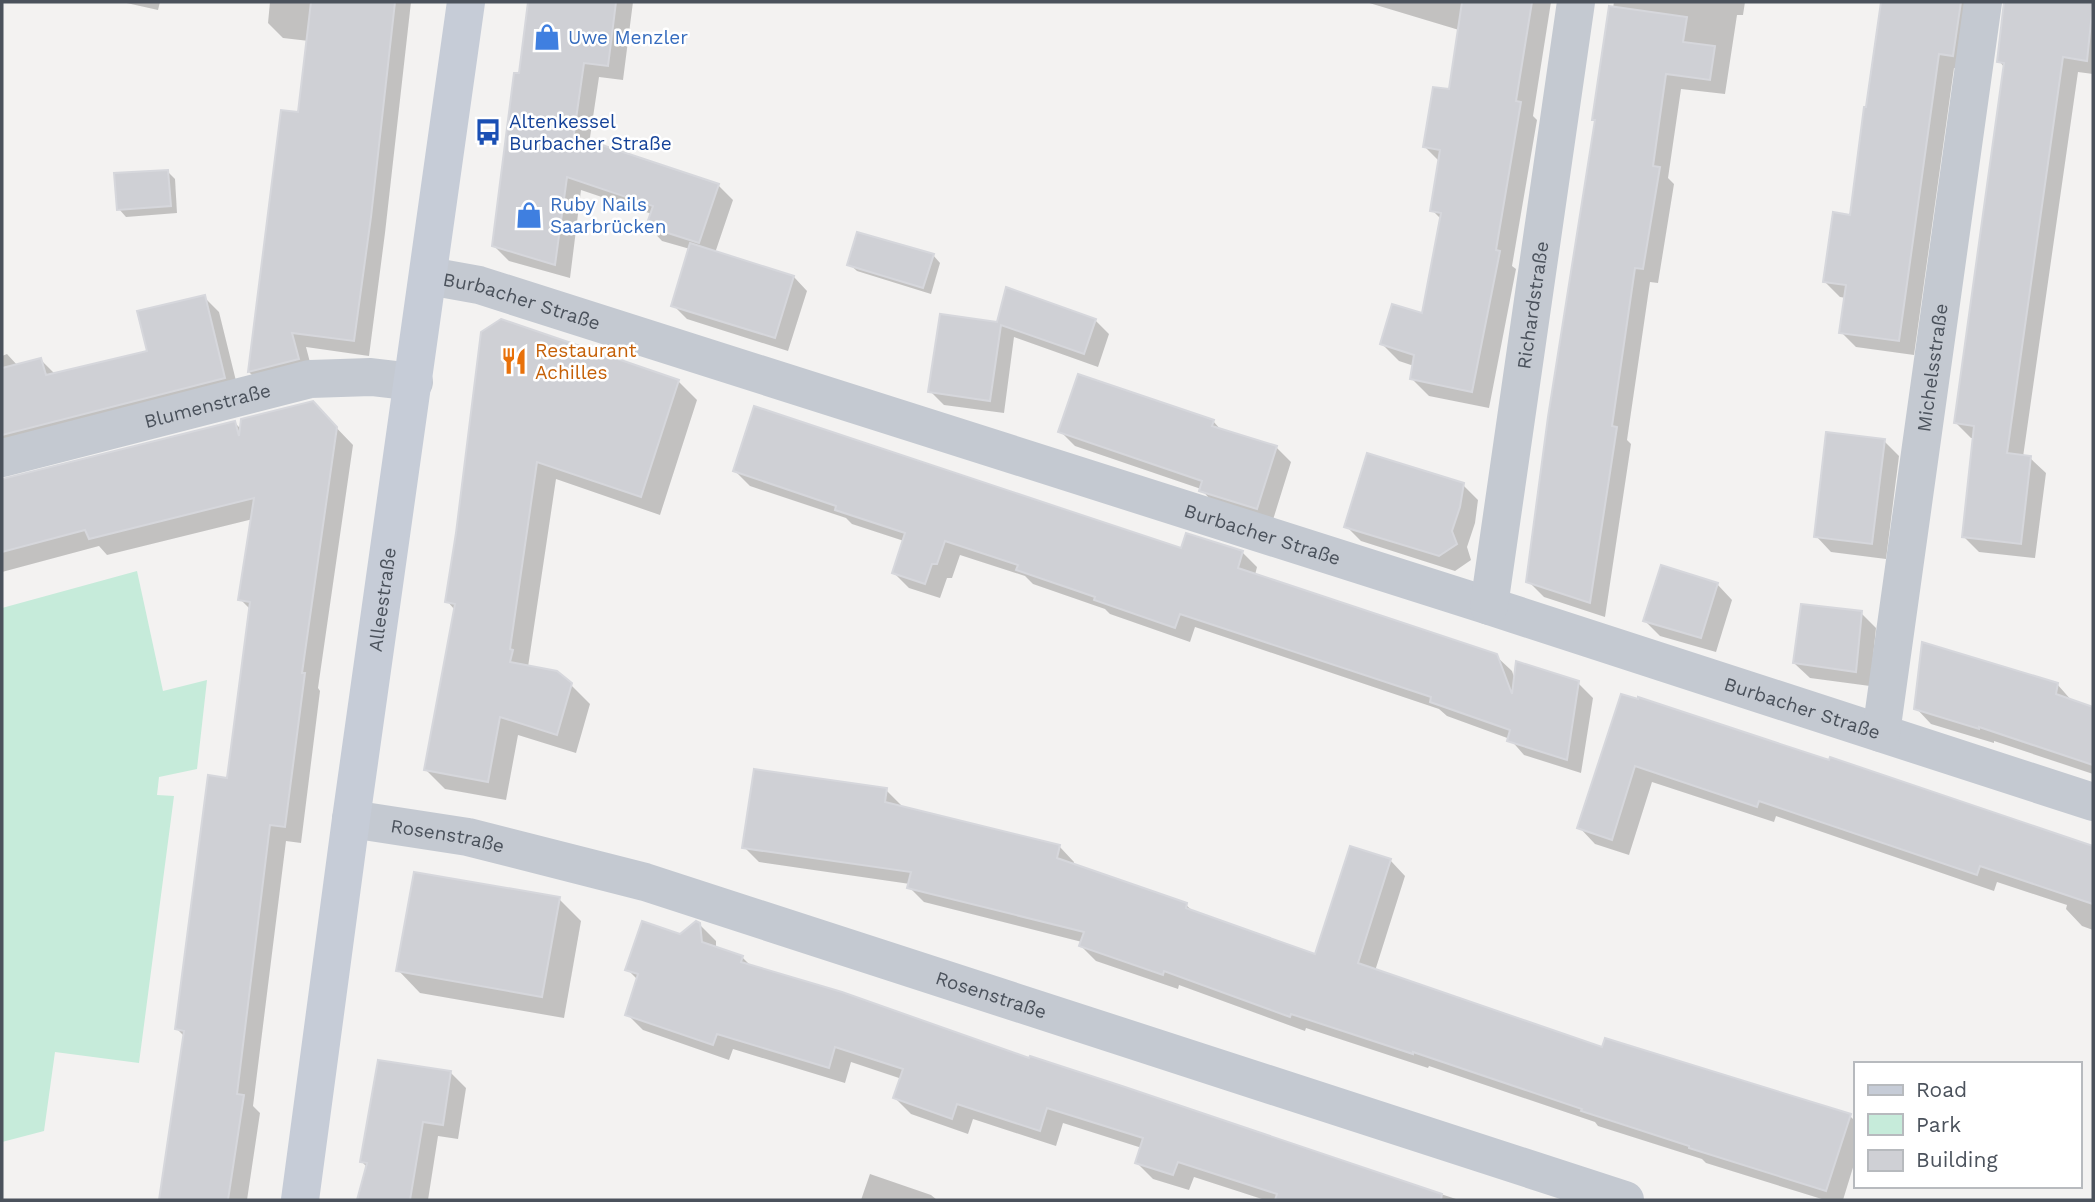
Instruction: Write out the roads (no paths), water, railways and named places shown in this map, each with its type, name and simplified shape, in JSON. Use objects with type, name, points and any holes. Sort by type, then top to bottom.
[{"type":"street","name":"Alleestraße","points":[[300,1200],[466,2]]},
{"type":"street","name":"Richardstraße","points":[[1489,607],[1576,2]]},
{"type":"street","name":"Michelsstraße","points":[[1881,733],[1983,2]]},
{"type":"street","name":"Burbacher Straße","points":[[429,276],[479,285],[2093,803]]},
{"type":"street","name":"Blumenstraße","points":[[2,458],[310,379],[371,377],[414,382]]},
{"type":"street","name":"Rosenstraße","points":[[351,819],[468,838],[645,882],[1625,1200]]},
{"type":"place","name":"Uwe Menzler","points":[[547,37]]},
{"type":"place","name":"Altenkessel Burbacher Straße","points":[[488,132]]},
{"type":"place","name":"Ruby Nails Saarbrücken","points":[[529,215]]},
{"type":"place","name":"Restaurant Achilles","points":[[514,361]]}]
